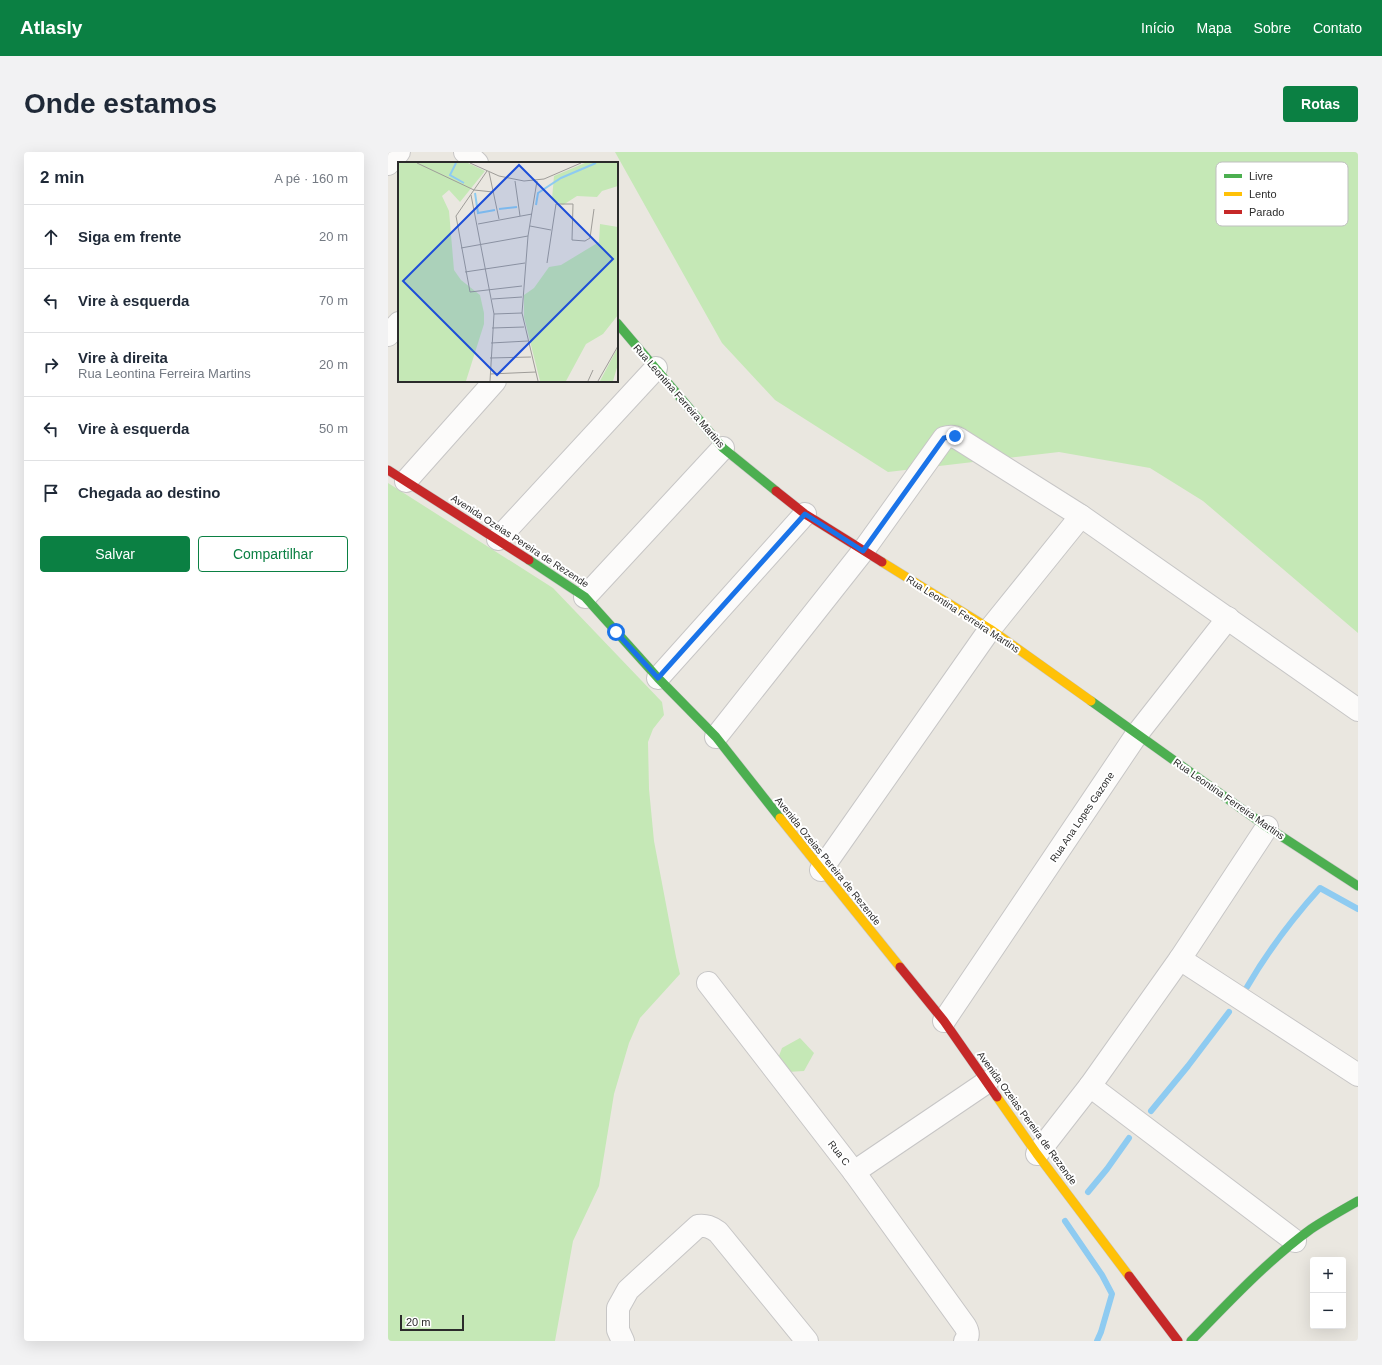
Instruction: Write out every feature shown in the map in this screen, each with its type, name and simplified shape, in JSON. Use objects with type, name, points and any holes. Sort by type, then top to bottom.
[{"type":"street","points":[[388,164],[399,152]]},
{"type":"street","points":[[465,152],[476,162]]},
{"type":"street","points":[[388,335],[398,324]]},
{"type":"street","name":"Rua Leontina Ferreira Martins","points":[[618,325],[723,448],[805,514],[990,629],[1266,827],[1358,886]]},
{"type":"street","points":[[498,539],[656,368]]},
{"type":"street","points":[[397,475],[494,382]]},
{"type":"street","points":[[716,737],[863,551],[944,438],[950,436],[955,436],[1081,516],[1358,710]]},
{"type":"street","points":[[586,597],[723,448]]},
{"type":"street","name":"Avenida Ozeias Pereira de Rezende","points":[[397,475],[586,597],[658,678],[716,737],[821,870],[944,1021],[1037,1154],[1178,1341]]},
{"type":"street","points":[[658,678],[805,514]]},
{"type":"street","points":[[821,870],[990,629],[1081,516]]},
{"type":"street","name":"Rua Ana Lopes Gazone","points":[[944,1021],[1137,734],[1228,618]]},
{"type":"street","points":[[1037,1154],[1090,1086],[1180,959],[1266,827]]},
{"type":"street","points":[[1180,959],[1356,1070]]},
{"type":"street","name":"Rua C","points":[[708,983],[854,1172],[965,1333]]},
{"type":"street","points":[[854,1172],[987,1082]]},
{"type":"street","points":[[1090,1086],[1295,1241]]},
{"type":"street","points":[[1191,1341],[1248,1283],[1295,1241],[1340,1210],[1358,1201]]},
{"type":"street","points":[[623,1341],[618,1330],[618,1308],[628,1290],[698,1226],[704,1225],[718,1232],[807,1341]]},
{"type":"green space","points":[[615,152],[1358,152],[1358,633],[1203,501],[1150,468],[1059,452],[888,472],[775,400],[722,343]]},
{"type":"green space","points":[[388,483],[553,588],[662,702],[664,715],[653,729],[648,742],[649,789],[654,841],[680,974],[640,1018],[629,1043],[614,1094],[599,1186],[573,1241],[555,1341],[388,1341]]},
{"type":"green space","points":[[800,1038],[814,1053],[804,1071],[787,1072],[777,1061],[782,1048]]},
{"type":"waterway","points":[[1247,987],[1281,936],[1320,888],[1358,909]]},
{"type":"waterway","points":[[1151,1111],[1188,1066],[1229,1012]]},
{"type":"waterway","points":[[1088,1192],[1107,1169],[1129,1138]]},
{"type":"waterway","points":[[1065,1221],[1102,1275],[1112,1294],[1097,1341]]},
{"type":"traffic: fast","points":[[618,324],[723,448],[776,491]]},
{"type":"traffic: fast","points":[[529,560],[585,597],[658,678],[716,737],[780,818]]},
{"type":"traffic: fast","points":[[1091,701],[1267,827],[1358,886]]},
{"type":"traffic: fast","points":[[1191,1341],[1249,1282],[1295,1241],[1328,1218],[1358,1201]]},
{"type":"traffic: slow","points":[[882,562],[990,629],[1091,701]]},
{"type":"traffic: slow","points":[[780,818],[900,967]]},
{"type":"traffic: slow","points":[[997,1097],[1037,1154],[1129,1276]]},
{"type":"traffic: jam","points":[[388,470],[529,560]]},
{"type":"traffic: jam","points":[[776,491],[805,514],[882,562]]},
{"type":"traffic: jam","points":[[900,967],[944,1021],[997,1097]]},
{"type":"traffic: jam","points":[[1129,1276],[1178,1341]]},
{"type":"route","points":[[616,632],[658,678],[805,514],[863,551],[944,438],[955,436]]}]
